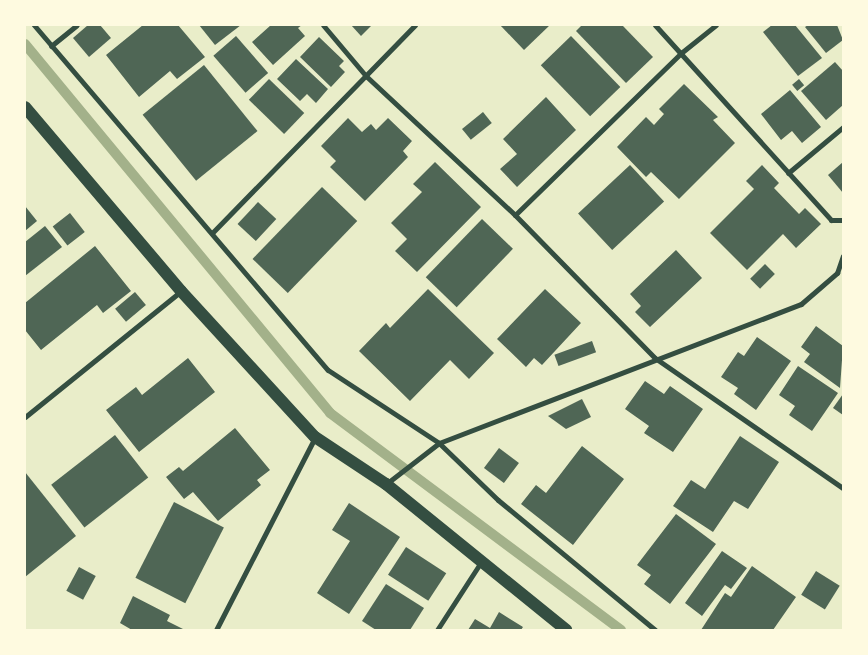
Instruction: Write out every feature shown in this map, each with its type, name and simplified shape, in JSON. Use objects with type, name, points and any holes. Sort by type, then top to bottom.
[{"type":"main road","points":[[25,106],[181,291],[315,437],[386,484],[566,630]]},
{"type":"street","points":[[34,25],[213,232],[328,370],[439,443],[498,500],[654,630]]},
{"type":"street","points":[[51,46],[77,25]]},
{"type":"street","points":[[323,25],[366,76],[515,215],[655,358],[843,488]]},
{"type":"street","points":[[213,232],[416,25]]},
{"type":"street","points":[[655,25],[832,220],[843,220]]},
{"type":"street","points":[[515,215],[681,53],[716,25]]},
{"type":"street","points":[[788,172],[843,127]]},
{"type":"street","points":[[386,484],[439,443],[655,358],[801,304],[837,273],[843,256]]},
{"type":"street","points":[[25,417],[181,291]]},
{"type":"street","points":[[216,630],[315,437]]},
{"type":"street","points":[[437,630],[481,562]]},
{"type":"building","points":[[88,25],[100,25],[111,38],[89,57],[73,38]]},
{"type":"building","points":[[143,25],[178,25],[205,57],[177,79],[170,71],[139,97],[106,55]]},
{"type":"building","points":[[199,25],[241,25],[215,45]]},
{"type":"building","points":[[271,25],[302,25],[298,28],[305,36],[273,65],[252,42]]},
{"type":"building","points":[[351,25],[372,25],[361,36]]},
{"type":"building","points":[[500,25],[550,25],[524,50]]},
{"type":"building","points":[[582,25],[622,25],[653,57],[626,83],[576,31]]},
{"type":"building","points":[[772,25],[795,25],[822,58],[798,76],[763,32]]},
{"type":"building","points":[[808,25],[837,25],[843,40],[826,53],[805,27]]},
{"type":"building","points":[[236,36],[268,73],[246,93],[213,56]]},
{"type":"building","points":[[571,36],[620,87],[590,116],[541,65]]},
{"type":"building","points":[[319,37],[344,61],[339,66],[345,72],[331,87],[300,57]]},
{"type":"building","points":[[296,59],[328,89],[316,103],[307,94],[300,101],[277,79]]},
{"type":"building","points":[[835,62],[843,71],[843,105],[826,120],[801,91]]},
{"type":"building","points":[[204,65],[257,131],[196,181],[143,115]]},
{"type":"building","points":[[269,79],[304,113],[284,134],[249,100]]},
{"type":"building","points":[[799,79],[804,85],[797,91],[792,85]]},
{"type":"building","points":[[684,84],[718,117],[713,120],[735,143],[679,199],[651,172],[646,177],[617,147],[646,117],[654,125],[664,114],[659,109]]},
{"type":"building","points":[[790,90],[821,127],[802,143],[792,131],[781,140],[761,114]]},
{"type":"building","points":[[546,97],[576,130],[517,187],[500,169],[517,154],[503,139]]},
{"type":"building","points":[[483,112],[492,123],[471,140],[462,129]]},
{"type":"building","points":[[348,118],[362,132],[371,124],[376,130],[388,118],[412,141],[403,151],[408,157],[365,201],[330,167],[336,161],[321,146]]},
{"type":"building","points":[[435,162],[481,207],[417,272],[395,251],[407,239],[391,223],[422,192],[413,184]]},
{"type":"building","points":[[843,162],[843,193],[828,175]]},
{"type":"building","points":[[630,165],[664,202],[612,250],[578,213]]},
{"type":"building","points":[[762,165],[779,183],[774,188],[799,214],[805,208],[821,224],[796,248],[783,234],[747,270],[710,233],[754,189],[746,181]]},
{"type":"building","points":[[322,187],[357,221],[288,293],[253,259]]},
{"type":"building","points":[[258,202],[276,219],[256,241],[238,224]]},
{"type":"building","points":[[25,206],[37,221],[25,231]]},
{"type":"building","points":[[70,213],[85,232],[67,245],[53,227]]},
{"type":"building","points":[[482,219],[513,249],[457,307],[426,277]]},
{"type":"building","points":[[45,226],[62,247],[25,276],[25,242]]},
{"type":"building","points":[[95,246],[131,291],[103,313],[97,305],[41,350],[25,330],[25,303]]},
{"type":"building","points":[[676,250],[702,278],[650,327],[635,312],[641,306],[630,294]]},
{"type":"building","points":[[765,264],[775,274],[760,289],[750,279]]},
{"type":"building","points":[[428,289],[494,353],[469,379],[450,360],[410,401],[359,351],[386,323],[390,328]]},
{"type":"building","points":[[545,289],[581,323],[542,365],[534,358],[526,367],[497,339]]},
{"type":"building","points":[[135,292],[146,305],[126,322],[115,309]]},
{"type":"building","points":[[816,326],[843,346],[840,388],[804,362],[810,354],[801,347]]},
{"type":"building","points":[[757,337],[791,361],[756,410],[734,394],[738,388],[721,377],[738,352],[744,356]]},
{"type":"building","points":[[592,341],[596,352],[559,366],[554,355]]},
{"type":"building","points":[[188,358],[215,392],[139,452],[106,410],[136,387],[142,395]]},
{"type":"building","points":[[798,366],[838,393],[812,431],[789,415],[795,406],[779,395]]},
{"type":"building","points":[[645,381],[664,394],[670,386],[703,409],[673,452],[644,433],[649,426],[625,409]]},
{"type":"building","points":[[843,394],[843,415],[833,408]]},
{"type":"building","points":[[582,399],[591,417],[566,429],[548,416]]},
{"type":"building","points":[[235,428],[270,470],[257,480],[261,485],[218,521],[193,492],[184,499],[166,477],[179,467],[183,471]]},
{"type":"building","points":[[115,435],[148,478],[84,527],[51,485]]},
{"type":"building","points":[[740,436],[779,462],[748,509],[734,501],[713,532],[673,506],[691,480],[705,489]]},
{"type":"building","points":[[582,446],[624,479],[573,545],[521,504],[536,485],[546,493]]},
{"type":"building","points":[[499,448],[519,463],[504,483],[484,468]]},
{"type":"building","points":[[25,472],[76,536],[25,577]]},
{"type":"building","points":[[174,502],[224,527],[185,603],[135,578]]},
{"type":"building","points":[[349,503],[400,537],[349,614],[317,593],[350,541],[332,530]]},
{"type":"building","points":[[676,514],[716,544],[670,604],[644,584],[651,575],[637,565]]},
{"type":"building","points":[[406,547],[446,573],[428,601],[388,575]]},
{"type":"building","points":[[722,551],[747,568],[731,589],[725,585],[702,616],[685,603]]},
{"type":"building","points":[[752,566],[796,597],[773,630],[701,630],[725,593],[731,597]]},
{"type":"building","points":[[79,567],[96,576],[83,600],[66,591]]},
{"type":"building","points":[[816,571],[840,586],[825,610],[801,595]]},
{"type":"building","points":[[386,584],[424,608],[410,630],[376,630],[362,621]]},
{"type":"building","points":[[133,596],[170,615],[167,621],[185,630],[132,630],[120,623]]},
{"type":"building","points":[[499,612],[523,627],[521,630],[468,630],[475,619],[490,628]]},
{"type":"waterway","points":[[25,44],[330,413],[621,630]]}]
